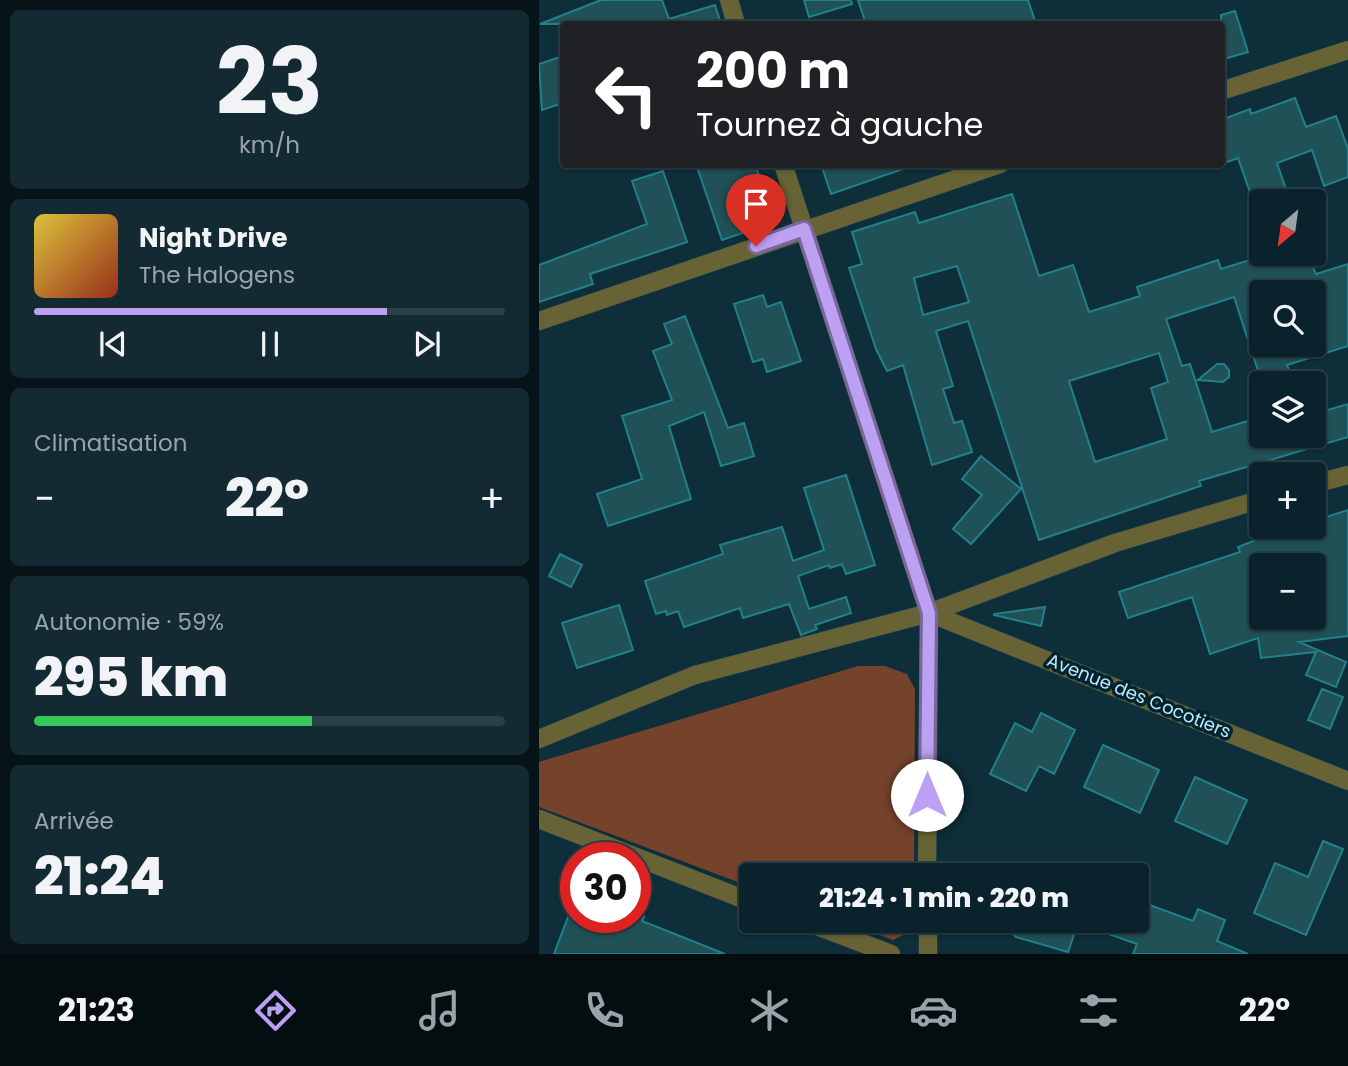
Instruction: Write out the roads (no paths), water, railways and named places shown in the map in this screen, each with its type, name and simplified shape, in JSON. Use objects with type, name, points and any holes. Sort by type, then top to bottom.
[{"type":"street","points":[[729,0],[735,21]]},
{"type":"street","points":[[1225,90],[1348,50]]},
{"type":"street","points":[[784,168],[929,613],[927,863]]},
{"type":"street","points":[[539,321],[988,168]]},
{"type":"street","points":[[1326,481],[1348,475]]},
{"type":"street","points":[[539,739],[695,675],[929,613],[1115,543],[1249,503]]},
{"type":"street","name":"Avenue des Cocotiers","points":[[929,613],[1348,781]]},
{"type":"street","points":[[539,818],[739,897]]},
{"type":"street","points":[[835,933],[891,954]]},
{"type":"street","points":[[927,933],[927,954]]}]
